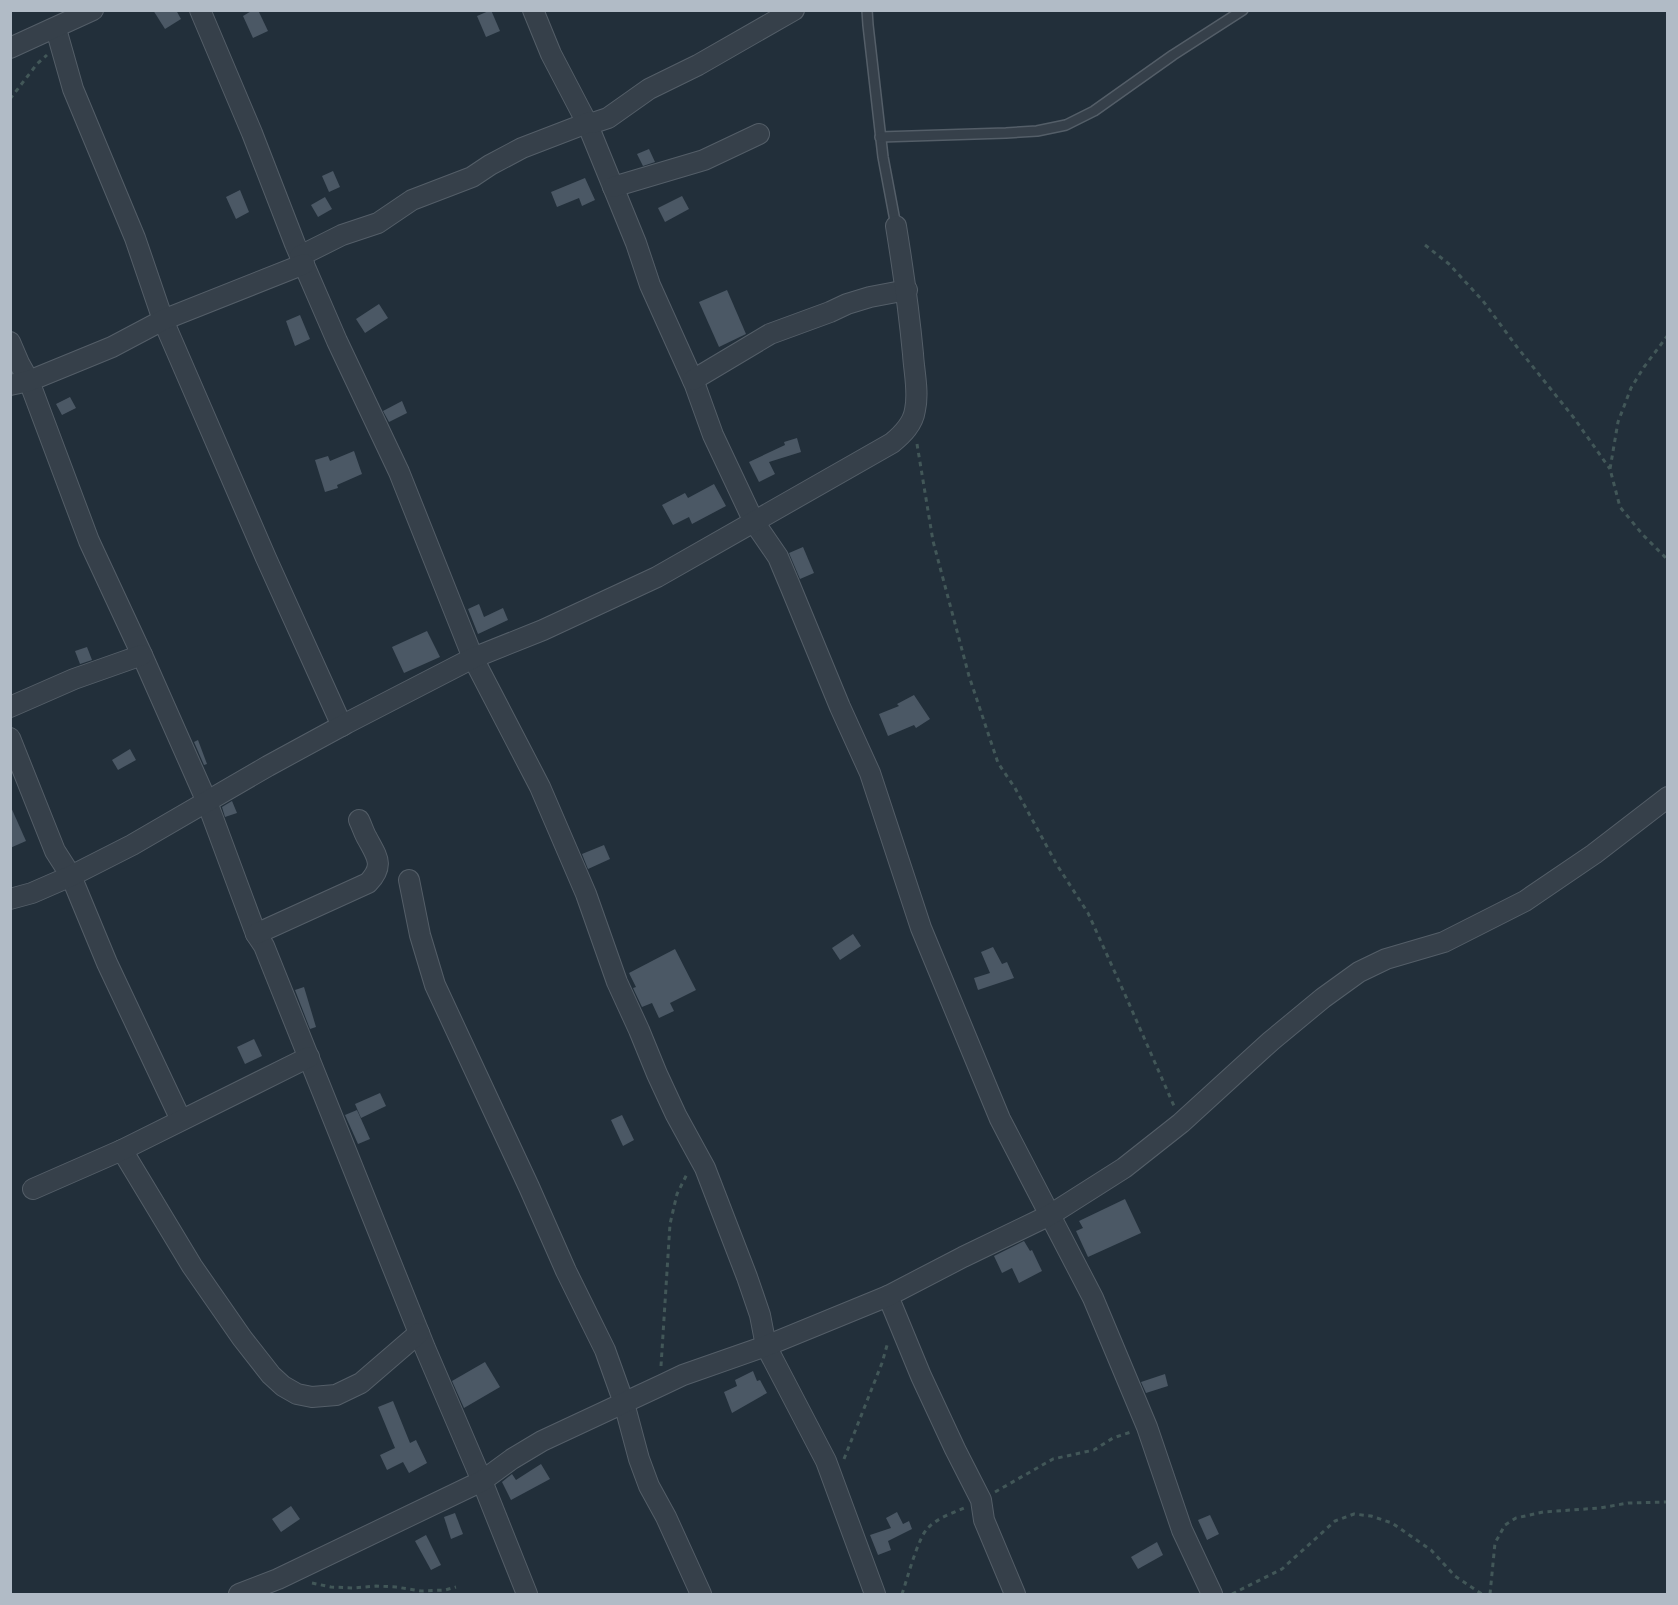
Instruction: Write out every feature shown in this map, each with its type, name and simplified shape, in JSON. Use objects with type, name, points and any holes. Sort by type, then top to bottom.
[{"type":"street","points":[[10,48],[58,37],[93,10]]},
{"type":"street","points":[[200,10],[302,260],[337,341],[399,472],[473,658],[540,788],[586,894],[617,982],[657,1074],[705,1168],[747,1277],[760,1315],[766,1346],[826,1461],[875,1594]]},
{"type":"street","points":[[532,10],[551,54],[587,123],[636,243],[650,285],[693,380],[713,435],[754,522],[778,557],[870,773],[921,928],[1000,1119],[1093,1298],[1147,1427],[1182,1530],[1212,1594]]},
{"type":"street","points":[[20,383],[111,347],[163,320],[302,260],[342,234],[378,223],[411,200],[472,177],[522,148],[587,123],[602,121],[649,89],[698,65],[794,10]]},
{"type":"street","points":[[58,37],[73,89],[135,238],[163,320],[342,726]]},
{"type":"street","points":[[613,188],[698,163],[759,134]]},
{"type":"street","points":[[10,899],[32,893],[71,876],[132,845],[268,766],[473,658],[543,630],[657,578],[892,443],[909,426],[915,410],[916,392],[907,290],[897,226]]},
{"type":"street","points":[[693,380],[770,334],[847,304],[907,290]]},
{"type":"street","points":[[10,342],[20,363],[20,383],[207,802],[256,934],[264,946],[419,1333],[527,1594]]},
{"type":"street","points":[[10,707],[74,679],[142,655]]},
{"type":"street","points":[[10,738],[55,851],[71,876],[107,963],[181,1120]]},
{"type":"street","points":[[239,1594],[289,1573],[482,1481],[542,1441],[683,1375],[766,1346],[888,1296],[1050,1215],[1125,1168],[1181,1123],[1271,1041],[1359,972],[1386,959],[1444,942],[1525,901],[1594,854],[1668,797]]},
{"type":"street","points":[[256,934],[368,883],[374,876],[379,862],[359,820]]},
{"type":"street","points":[[409,880],[420,935],[435,985],[566,1271],[605,1350],[624,1403],[639,1459],[701,1594]]},
{"type":"street","points":[[33,1189],[122,1150],[309,1057]]},
{"type":"street","points":[[122,1150],[192,1266],[242,1338],[272,1376],[283,1386],[297,1394],[312,1397],[336,1395],[361,1383],[419,1333]]},
{"type":"street","points":[[888,1296],[921,1376],[981,1500],[984,1520],[1016,1594]]},
{"type":"lane","points":[[867,10],[880,137],[897,226]]},
{"type":"lane","points":[[880,137],[1037,131],[1066,125],[1094,111],[1173,55],[1243,10]]},
{"type":"path","points":[[10,99],[58,37]]},
{"type":"path","points":[[1425,245],[1449,264],[1483,302],[1574,418],[1610,469],[1620,507],[1668,560]]},
{"type":"path","points":[[1610,469],[1617,422],[1631,388],[1668,335]]},
{"type":"path","points":[[909,426],[917,444],[933,542],[969,676],[998,763],[1015,788],[1057,865],[1088,913],[1181,1123]]},
{"type":"path","points":[[662,1385],[661,1363],[670,1224],[677,1194],[698,1155]]},
{"type":"path","points":[[834,1484],[882,1363],[896,1314]]},
{"type":"path","points":[[902,1594],[920,1541],[927,1528],[1053,1459],[1094,1450],[1113,1438],[1147,1427]]},
{"type":"path","points":[[1490,1594],[1495,1544],[1505,1525],[1516,1518],[1551,1511],[1600,1508],[1628,1503],[1668,1502]]},
{"type":"path","points":[[1232,1594],[1282,1569],[1335,1521],[1354,1514],[1371,1516],[1392,1523],[1431,1550],[1455,1576],[1482,1594]]},
{"type":"path","points":[[289,1573],[310,1583],[331,1587],[396,1587],[421,1592],[456,1587]]},
{"type":"building","points":[[153,10],[176,10],[181,19],[165,29]]},
{"type":"building","points":[[253,10],[258,10],[268,31],[253,38],[243,16]]},
{"type":"building","points":[[491,10],[500,31],[486,37],[477,16]]},
{"type":"building","points":[[649,149],[655,162],[643,166],[637,154]]},
{"type":"building","points":[[333,171],[340,187],[329,192],[322,176]]},
{"type":"building","points":[[585,178],[595,200],[582,206],[579,198],[557,207],[551,192]]},
{"type":"building","points":[[240,190],[249,212],[236,219],[226,197]]},
{"type":"building","points":[[682,196],[689,209],[665,222],[658,208]]},
{"type":"building","points":[[325,197],[332,209],[318,217],[311,205]]},
{"type":"building","points":[[727,290],[746,334],[719,347],[699,302]]},
{"type":"building","points":[[379,304],[388,318],[365,333],[356,319]]},
{"type":"building","points":[[300,315],[310,339],[295,346],[286,321]]},
{"type":"building","points":[[70,397],[76,408],[62,415],[56,404]]},
{"type":"building","points":[[402,401],[407,413],[389,422],[383,411]]},
{"type":"building","points":[[797,438],[801,452],[769,462],[775,474],[759,482],[749,462],[785,445],[784,442]]},
{"type":"building","points":[[354,451],[362,474],[337,485],[338,488],[325,492],[315,460],[328,456],[330,461]]},
{"type":"building","points":[[714,484],[726,506],[692,524],[689,517],[673,525],[662,505],[685,493],[688,498]]},
{"type":"building","points":[[803,547],[814,573],[800,579],[789,553]]},
{"type":"building","points":[[479,604],[484,617],[503,608],[508,620],[478,634],[468,609]]},
{"type":"building","points":[[427,631],[440,657],[404,673],[392,647]]},
{"type":"building","points":[[87,647],[92,660],[80,664],[75,651]]},
{"type":"building","points":[[914,695],[930,719],[916,728],[914,725],[888,736],[879,714],[899,706],[897,704]]},
{"type":"building","points":[[198,740],[207,764],[204,765],[194,742]]},
{"type":"building","points":[[130,749],[136,760],[118,770],[112,760]]},
{"type":"building","points":[[232,801],[237,813],[225,817],[222,807]]},
{"type":"building","points":[[10,805],[26,841],[10,848]]},
{"type":"building","points":[[604,845],[610,859],[588,869],[582,854]]},
{"type":"building","points":[[853,934],[861,946],[840,960],[832,948]]},
{"type":"building","points":[[993,947],[1002,964],[1007,962],[1014,978],[978,990],[974,978],[990,973],[981,952]]},
{"type":"building","points":[[675,949],[696,990],[670,1003],[674,1011],[659,1018],[652,1003],[642,1007],[629,973]]},
{"type":"building","points":[[304,987],[316,1027],[310,1029],[295,990]]},
{"type":"building","points":[[254,1039],[262,1056],[245,1064],[237,1047]]},
{"type":"building","points":[[380,1093],[386,1106],[361,1118],[355,1104]]},
{"type":"building","points":[[357,1110],[370,1139],[358,1144],[345,1115]]},
{"type":"building","points":[[622,1115],[634,1140],[623,1146],[611,1120]]},
{"type":"building","points":[[1125,1199],[1141,1233],[1088,1257],[1076,1231],[1083,1228],[1079,1221]]},
{"type":"building","points":[[1024,1241],[1030,1251],[1032,1250],[1042,1271],[1019,1283],[1012,1268],[1002,1273],[994,1256]]},
{"type":"building","points":[[485,1362],[500,1387],[464,1408],[452,1381]]},
{"type":"building","points":[[753,1371],[757,1381],[760,1380],[767,1393],[732,1413],[724,1392],[737,1386],[735,1380]]},
{"type":"building","points":[[1165,1374],[1168,1386],[1146,1393],[1141,1382]]},
{"type":"building","points":[[393,1401],[410,1443],[416,1440],[427,1463],[409,1473],[403,1462],[387,1470],[380,1455],[395,1448],[378,1407]]},
{"type":"building","points":[[541,1464],[550,1479],[511,1500],[502,1482],[512,1474],[516,1480]]},
{"type":"building","points":[[291,1506],[300,1519],[281,1532],[272,1519]]},
{"type":"building","points":[[897,1512],[903,1524],[909,1521],[912,1529],[888,1541],[891,1550],[878,1555],[870,1535],[891,1528],[886,1518]]},
{"type":"building","points":[[455,1513],[463,1534],[451,1539],[444,1517]]},
{"type":"building","points":[[1210,1515],[1219,1534],[1207,1540],[1198,1520]]},
{"type":"building","points":[[426,1535],[441,1565],[431,1570],[415,1541]]},
{"type":"building","points":[[1157,1542],[1163,1555],[1138,1569],[1131,1557]]}]
